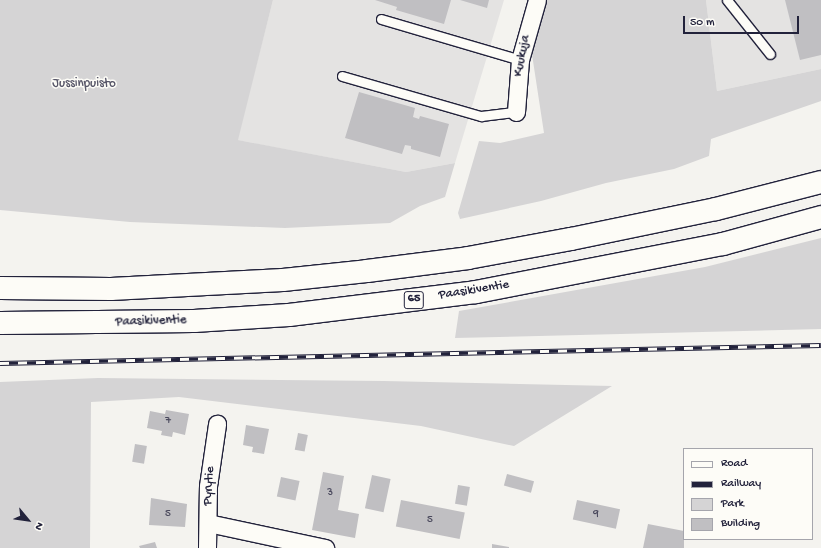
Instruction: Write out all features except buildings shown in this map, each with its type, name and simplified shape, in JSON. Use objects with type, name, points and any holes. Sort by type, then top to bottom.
[{"type":"highway","points":[[0,288],[111,290],[283,280],[367,272],[468,258],[571,239],[716,209],[821,182]]},
{"type":"highway","name":"Paasikiventie","points":[[0,323],[194,321],[296,314],[461,294],[723,244],[821,217]]},
{"type":"street","name":"Kuukuja","points":[[516,112],[520,60],[537,0]]},
{"type":"street","name":"Pyrytie","points":[[207,548],[208,486],[216,424]]},
{"type":"street","points":[[208,523],[325,548]]},
{"type":"lane","points":[[727,0],[770,54]]},
{"type":"lane","points":[[381,19],[520,60]]},
{"type":"lane","points":[[342,76],[481,116],[516,112]]},
{"type":"shaded area","points":[[273,0],[504,0],[455,163],[406,172],[237,140]]},
{"type":"shaded area","points":[[706,0],[821,0],[821,69],[717,91]]},
{"type":"green space","name":"Jussinpuisto","points":[[0,0],[273,0],[238,140],[406,172],[455,163],[445,197],[420,206],[390,223],[285,228],[130,222],[0,210]]},
{"type":"green space","points":[[544,0],[706,0],[717,91],[821,69],[821,101],[711,139],[709,156],[674,169],[606,183],[541,201],[460,219],[458,213],[479,141],[500,143],[544,133],[531,48]]},
{"type":"green space","points":[[821,238],[821,329],[455,338],[459,311],[705,267]]},
{"type":"green space","points":[[98,378],[384,381],[612,386],[514,446],[421,426],[179,397],[91,402],[90,548],[0,548],[0,382]]},
{"type":"railway","points":[[0,363],[821,345]]}]
